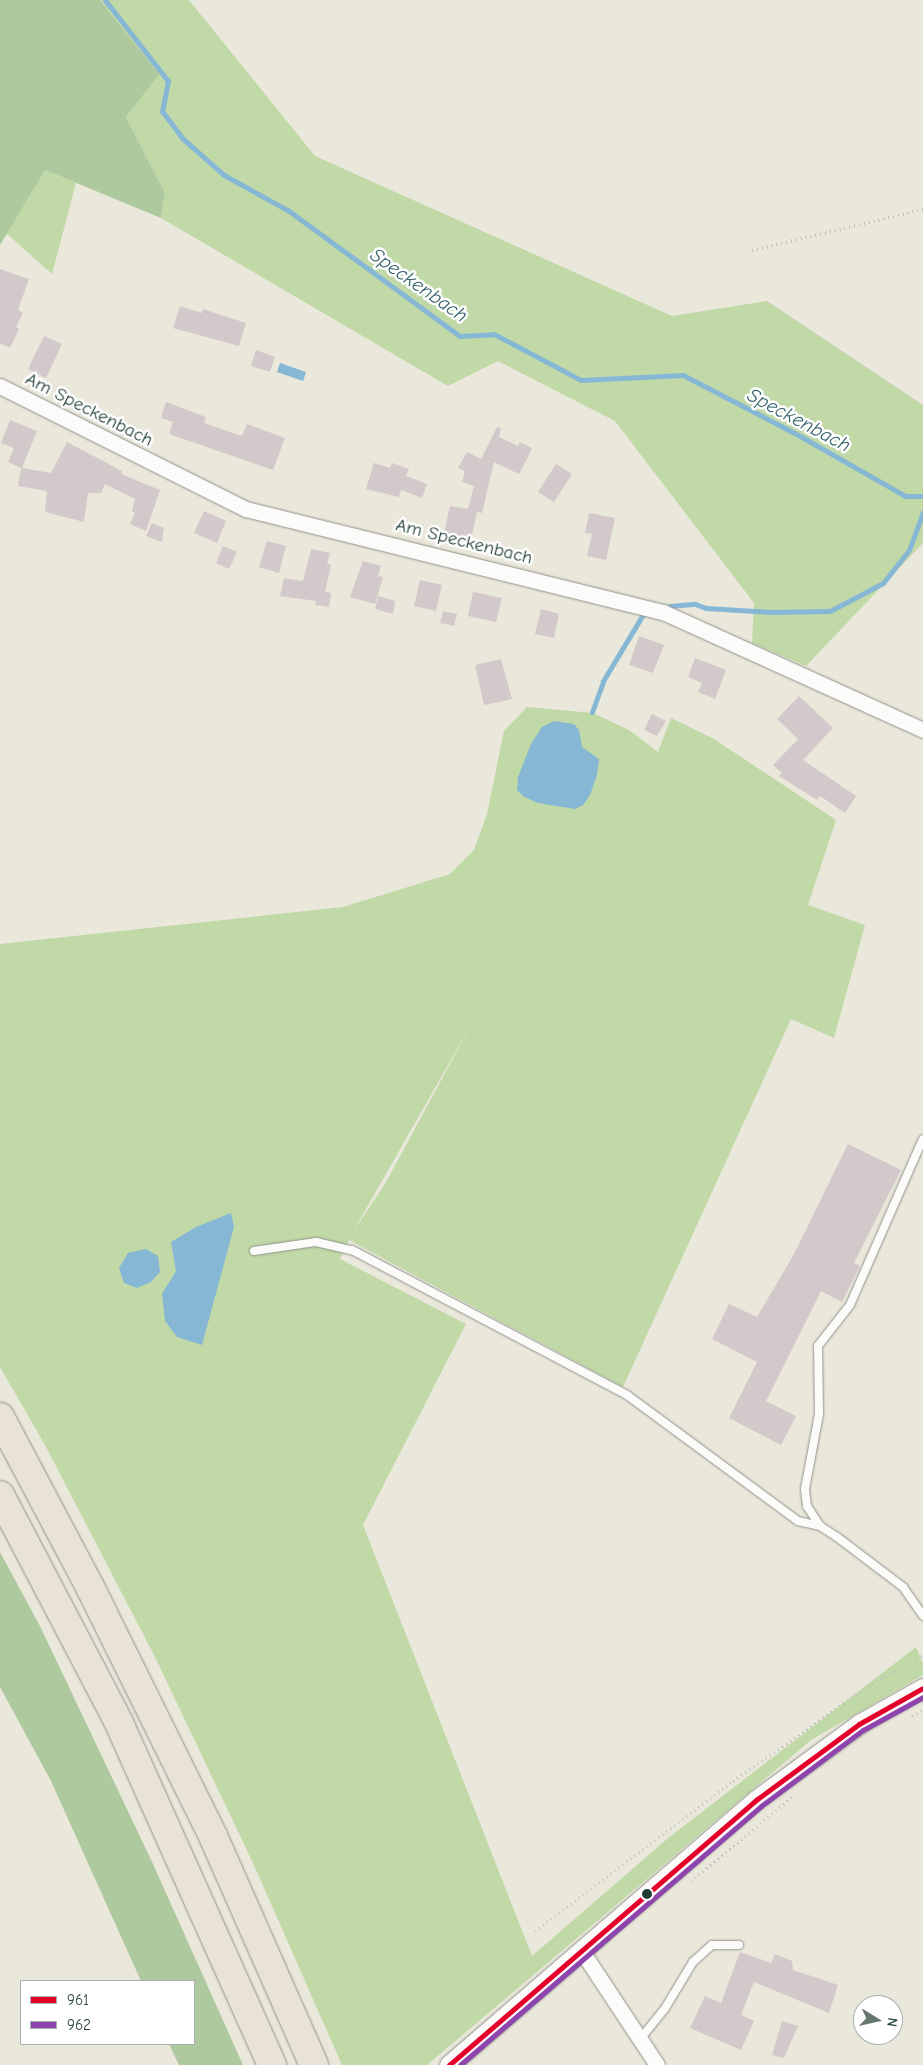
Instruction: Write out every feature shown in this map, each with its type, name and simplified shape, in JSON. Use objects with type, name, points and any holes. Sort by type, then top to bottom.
[{"type":"highway","points":[[0,1417],[90,1587],[213,1836],[314,2065]]},
{"type":"highway","points":[[0,1494],[119,1722],[272,2065]]},
{"type":"street","name":"Am Speckenbach","points":[[0,386],[246,509],[663,612],[923,730]]},
{"type":"street","points":[[449,2065],[581,1950],[809,1758],[859,1724],[923,1688]]},
{"type":"street","points":[[581,1950],[641,2038],[657,2065]]},
{"type":"lane","points":[[923,1139],[850,1304],[818,1346],[819,1414],[805,1489],[807,1506],[820,1526],[903,1587],[923,1616]]},
{"type":"lane","points":[[254,1251],[316,1242],[352,1250],[627,1395],[798,1520],[820,1526]]},
{"type":"lane","points":[[641,2038],[664,2010],[693,1962],[712,1945],[739,1945]]},
{"type":"path","points":[[752,250],[923,209]]},
{"type":"path","points":[[535,1931],[733,1781],[868,1686],[923,1656]]},
{"type":"path","points":[[908,1718],[923,1710]]},
{"type":"path","points":[[689,1882],[795,1794]]},
{"type":"green space","points":[[0,0],[100,0],[159,74],[126,117],[165,193],[161,218],[45,170],[0,245]]},
{"type":"green space","points":[[100,0],[189,0],[315,156],[672,316],[767,301],[923,405],[923,543],[806,666],[752,643],[754,603],[615,421],[498,361],[448,386],[161,218],[165,193],[126,117],[158,73]]},
{"type":"green space","points":[[45,170],[76,183],[52,274],[6,233]]},
{"type":"green space","points":[[527,707],[593,713],[629,730],[658,752],[671,718],[714,739],[836,820],[808,905],[865,925],[834,1038],[791,1019],[623,1387],[349,1240],[340,1259],[466,1324],[363,1525],[532,1956],[667,1839],[916,1647],[923,1664],[923,1675],[811,1740],[427,2065],[342,2065],[253,1863],[155,1657],[45,1445],[0,1367],[0,944],[343,907],[450,874],[474,850],[487,814],[504,731]],"holes":[[[472,1023],[385,1184],[354,1230]]]},
{"type":"green space","points":[[0,1552],[40,1626],[153,1864],[243,2065],[179,2065],[169,2045],[195,2045],[195,1980],[141,1980],[51,1781],[0,1687]]},
{"type":"water","points":[[280,363],[306,372],[303,381],[277,372]]},
{"type":"water","points":[[554,721],[574,724],[579,730],[582,747],[599,759],[597,775],[590,795],[583,805],[575,809],[538,803],[524,797],[517,790],[518,777],[531,744],[542,727]]},
{"type":"water","points":[[231,1213],[234,1227],[202,1345],[177,1337],[165,1321],[162,1294],[176,1271],[171,1242],[196,1227]]},
{"type":"water","points":[[146,1249],[158,1256],[160,1272],[151,1282],[137,1288],[124,1283],[119,1268],[128,1253]]},
{"type":"building","points":[[0,269],[29,279],[18,310],[23,313],[16,327],[19,329],[10,348],[0,343]]},
{"type":"building","points":[[180,306],[202,313],[203,309],[246,323],[239,346],[173,328]]},
{"type":"building","points":[[44,336],[62,344],[46,378],[28,369]]},
{"type":"building","points":[[256,350],[275,357],[270,372],[251,366]]},
{"type":"building","points":[[166,402],[206,417],[204,423],[242,436],[247,424],[285,438],[273,470],[169,434],[173,422],[161,418]]},
{"type":"building","points":[[10,420],[37,431],[22,468],[51,473],[67,442],[122,471],[121,474],[160,490],[146,531],[130,524],[135,513],[132,511],[135,499],[105,484],[101,493],[88,493],[84,522],[45,512],[47,491],[18,486],[21,468],[8,462],[14,448],[1,443]]},
{"type":"building","points":[[497,427],[501,428],[499,437],[518,446],[520,442],[532,448],[530,453],[519,474],[494,462],[482,513],[477,512],[471,539],[444,533],[450,506],[468,509],[474,486],[462,482],[465,471],[458,468],[467,452],[481,459]]},
{"type":"building","points":[[374,463],[390,468],[392,463],[409,469],[406,476],[427,484],[422,498],[401,490],[399,497],[366,489]]},
{"type":"building","points":[[556,464],[572,474],[554,502],[538,492]]},
{"type":"building","points":[[204,511],[226,521],[217,543],[194,533]]},
{"type":"building","points":[[589,513],[615,518],[606,560],[587,556],[592,534],[585,533]]},
{"type":"building","points":[[152,523],[164,528],[162,542],[146,536]]},
{"type":"building","points":[[267,541],[286,546],[279,573],[259,567]]},
{"type":"building","points":[[223,546],[237,552],[229,569],[216,563]]},
{"type":"building","points":[[311,549],[330,553],[327,564],[331,565],[325,592],[331,593],[329,607],[315,605],[316,601],[280,596],[284,578],[303,581]]},
{"type":"building","points":[[363,561],[381,566],[378,576],[383,577],[375,604],[350,597]]},
{"type":"building","points":[[420,580],[442,585],[436,611],[414,606]]},
{"type":"building","points":[[473,592],[502,598],[496,622],[468,616]]},
{"type":"building","points":[[378,596],[395,601],[393,614],[375,609]]},
{"type":"building","points":[[541,609],[559,614],[554,638],[535,634]]},
{"type":"building","points":[[443,611],[457,614],[454,626],[440,623]]},
{"type":"building","points":[[639,636],[664,645],[653,673],[629,665]]},
{"type":"building","points":[[695,658],[726,670],[715,699],[698,692],[702,683],[688,677]]},
{"type":"building","points":[[501,659],[512,699],[484,705],[475,665]]},
{"type":"building","points":[[799,696],[833,728],[803,760],[856,796],[845,813],[820,796],[817,800],[779,776],[782,773],[773,765],[798,739],[777,719]]},
{"type":"building","points":[[652,714],[666,721],[657,736],[644,730]]},
{"type":"building","points":[[848,1144],[901,1170],[854,1263],[860,1266],[842,1302],[821,1291],[766,1401],[796,1416],[781,1445],[729,1418],[757,1362],[712,1339],[729,1304],[757,1317],[794,1254]]},
{"type":"building","points":[[740,1952],[771,1963],[775,1954],[792,1961],[793,1970],[838,1985],[829,2013],[754,1982],[741,2015],[754,2021],[741,2050],[690,2028],[705,1996],[721,2003]]},
{"type":"building","points":[[782,2021],[798,2026],[784,2058],[772,2055]]},
{"type":"waterway","name":"Speckenbach","points":[[105,0],[168,81],[162,111],[182,138],[224,175],[289,211],[460,336],[494,334],[581,380],[683,375],[800,436],[905,496],[923,496]]},
{"type":"waterway","points":[[670,606],[695,604],[706,608],[770,612],[830,611],[883,583],[909,550],[923,512]]},
{"type":"waterway","points":[[592,712],[603,681],[642,616]]},
{"type":"transit line","name":"961","points":[[449,2065],[756,1800],[859,1724],[923,1688]]},
{"type":"transit line","name":"962","points":[[460,2065],[761,1806],[863,1730],[923,1697]]}]
